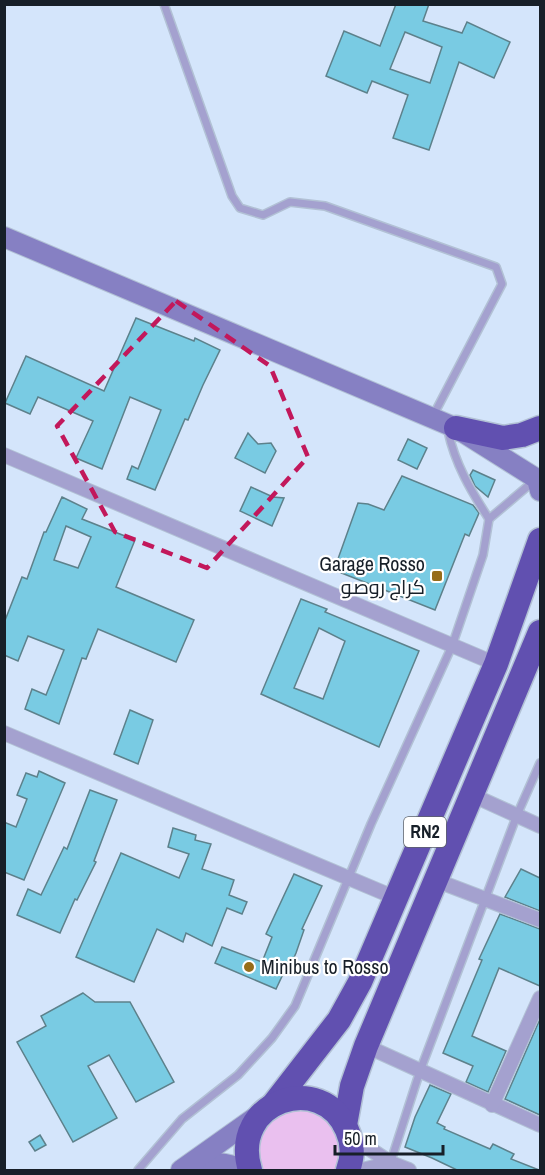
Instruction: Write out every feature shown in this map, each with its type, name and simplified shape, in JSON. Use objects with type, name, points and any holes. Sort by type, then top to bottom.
[{"type":"highway","points":[[445,424],[503,438],[540,429]]},
{"type":"highway","name":"RN2","points":[[269,1108],[339,1020],[360,982],[496,664],[540,540]]},
{"type":"highway","name":"RN2","points":[[347,1131],[352,1086],[366,1046],[540,632]]},
{"type":"highway","points":[[248,1170],[247,1141],[253,1124],[269,1108],[290,1099],[318,1101],[333,1111],[347,1131],[352,1156],[348,1170]]},
{"type":"main road","points":[[4,237],[445,424],[538,485]]},
{"type":"main road","points":[[184,1169],[269,1108]]},
{"type":"main road","points":[[184,1169],[210,1162],[222,1162],[248,1170]]},
{"type":"street","points":[[4,455],[496,664]]},
{"type":"street","points":[[4,734],[396,898]]},
{"type":"street","points":[[472,795],[540,826]]},
{"type":"street","points":[[435,880],[540,920]]},
{"type":"street","points":[[492,1105],[540,998]]},
{"type":"street","points":[[366,1046],[540,1125]]},
{"type":"street","points":[[347,1131],[388,1167]]},
{"type":"street","points":[[362,1170],[388,1167],[409,1170]]},
{"type":"lane","points":[[138,1170],[182,1119],[238,1075],[272,1038],[295,1006],[371,824],[452,646],[483,555],[489,519],[463,477],[445,424],[502,284],[496,267],[325,206],[290,202],[263,215],[240,208],[232,196],[164,4]]},
{"type":"lane","points":[[489,519],[538,485]]},
{"type":"lane","points":[[388,1167],[420,1071],[517,815],[540,763]]},
{"type":"highlighted area","points":[[176,301],[270,366],[308,457],[207,568],[115,532],[57,426]]},
{"type":"shaded area","points":[[282,1109],[308,1109],[327,1120],[339,1144],[335,1170],[256,1170],[252,1141]]},
{"type":"building","points":[[396,4],[429,4],[423,21],[462,33],[467,22],[510,42],[494,78],[459,62],[429,150],[393,138],[408,95],[372,81],[367,93],[326,76],[344,31],[380,46]],"holes":[[[405,32],[442,47],[430,83],[390,69]]]},
{"type":"building","points":[[136,318],[194,341],[195,338],[220,350],[188,420],[185,419],[155,490],[127,479],[132,466],[138,469],[161,410],[130,397],[102,469],[76,458],[93,421],[38,397],[30,414],[5,403],[26,356],[104,391]]},
{"type":"building","points":[[248,433],[258,444],[271,443],[276,451],[265,473],[235,458]]},
{"type":"building","points":[[408,439],[427,448],[417,469],[398,460]]},
{"type":"building","points":[[473,470],[495,480],[488,497],[475,486],[470,475]]},
{"type":"building","points":[[402,476],[473,505],[479,513],[469,536],[465,534],[435,610],[334,570],[358,503],[384,510]]},
{"type":"building","points":[[251,487],[273,497],[284,498],[272,526],[240,511]]},
{"type":"building","points":[[62,497],[87,509],[82,519],[135,540],[116,587],[194,620],[176,662],[98,629],[86,659],[82,658],[59,724],[25,709],[32,689],[46,695],[64,650],[28,636],[18,661],[4,655],[4,623],[22,577],[27,579],[44,532]],"holes":[[[66,526],[91,537],[78,568],[54,560]]]},
{"type":"building","points":[[301,599],[327,609],[325,612],[419,651],[379,747],[261,694]],"holes":[[[319,628],[345,641],[323,699],[294,688]]]},
{"type":"building","points":[[130,710],[153,720],[138,764],[114,754]]},
{"type":"building","points":[[39,771],[65,783],[24,880],[4,872],[4,822],[16,827],[27,799],[17,795],[26,773],[37,777]]},
{"type":"building","points":[[90,790],[117,800],[94,861],[96,862],[77,900],[75,899],[60,933],[17,915],[28,889],[41,895],[64,847],[67,849]]},
{"type":"building","points":[[173,828],[196,835],[195,840],[211,844],[202,869],[234,880],[229,895],[247,902],[242,914],[227,908],[212,946],[186,933],[183,942],[157,929],[134,982],[76,957],[121,853],[179,878],[189,854],[168,847]]},
{"type":"building","points":[[521,869],[540,878],[540,911],[505,897]]},
{"type":"building","points":[[294,874],[322,886],[302,929],[304,930],[288,971],[285,970],[276,989],[215,963],[222,947],[262,962],[272,937],[266,934]]},
{"type":"building","points":[[500,914],[540,929],[540,986],[499,968],[472,1036],[506,1051],[488,1092],[466,1082],[473,1066],[443,1053],[482,960],[479,959]]},
{"type":"building","points":[[83,993],[95,1002],[130,1002],[174,1082],[136,1102],[109,1055],[88,1066],[117,1118],[73,1142],[17,1042],[46,1026],[41,1016]]},
{"type":"building","points":[[540,1019],[540,1115],[505,1099]]},
{"type":"building","points":[[430,1085],[451,1094],[437,1123],[445,1127],[444,1129],[490,1149],[493,1144],[514,1154],[511,1159],[539,1170],[457,1170],[405,1147],[415,1117]]},
{"type":"building","points":[[40,1135],[46,1145],[35,1151],[29,1142]]},
{"type":"place","name":"Garage Rosso كراج روصو","points":[[437,576]]},
{"type":"place","name":"Minibus to Rosso","points":[[249,967]]}]
